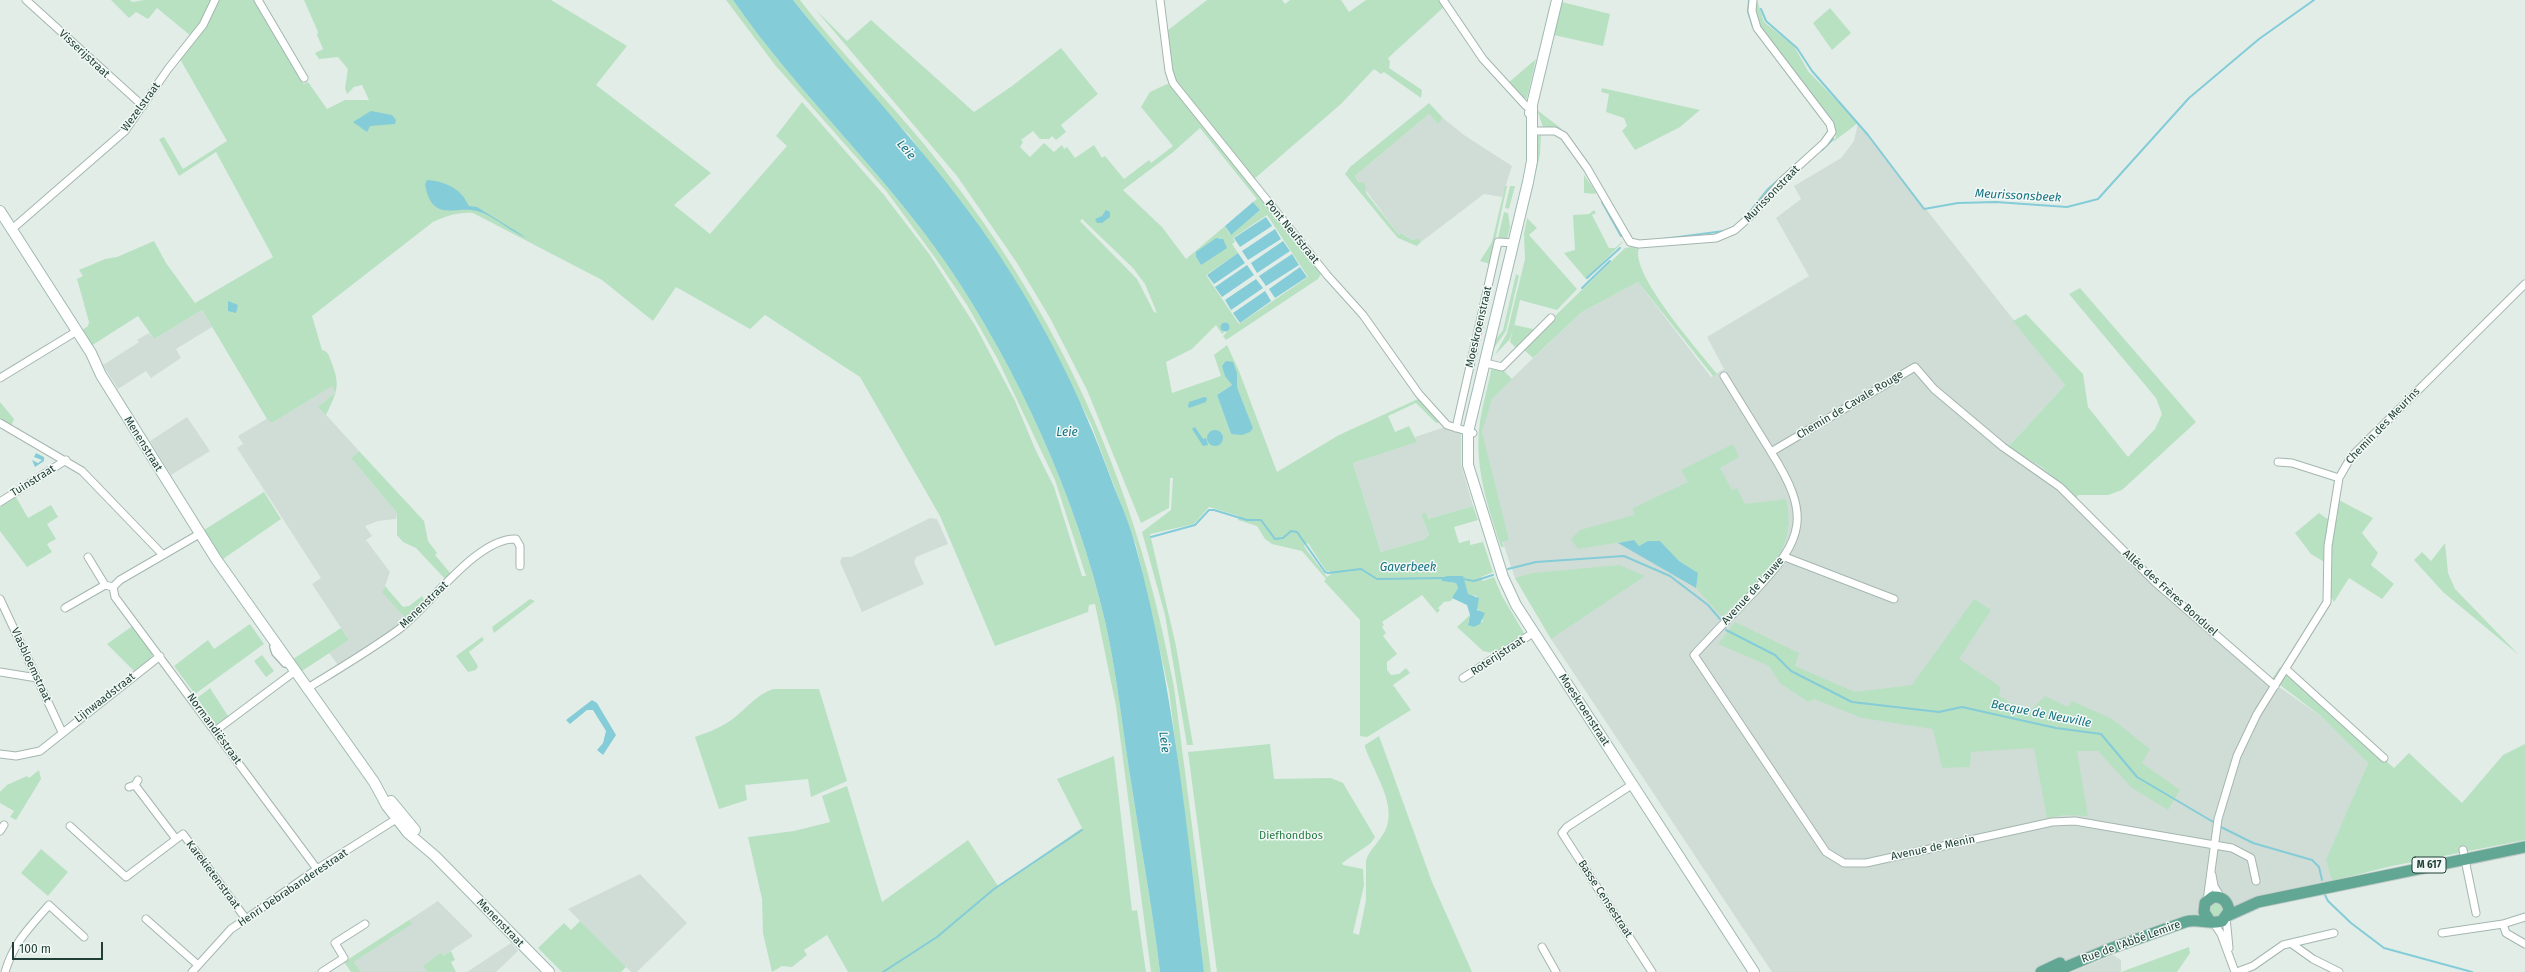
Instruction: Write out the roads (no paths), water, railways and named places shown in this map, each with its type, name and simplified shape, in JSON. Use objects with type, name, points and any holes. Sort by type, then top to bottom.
[{"type":"main road","name":"Moeskroenstraat","points":[[1528,182],[1525,138],[1557,0]]},
{"type":"main road","name":"Moeskroenstraat","points":[[1532,107],[1532,161],[1475,409],[1471,433],[1476,486],[1507,587],[1533,633],[1633,784],[1754,972]]},
{"type":"main road","name":"Menenstraat","points":[[0,211],[53,295],[74,332],[91,353],[101,375],[199,534],[306,689],[400,817],[435,856],[549,972]]},
{"type":"main road","name":"Rue de l'Abbé Lemire","points":[[2054,972],[2104,950],[2184,922],[2220,922],[2258,902],[2333,886],[2376,881],[2465,857],[2525,847]]},
{"type":"main road","name":"Rue de l'Abbé Lemire","points":[[2465,857],[2525,852]]},
{"type":"main road","name":"Rue de l'Abbé Lemire","points":[[2041,972],[2113,941],[2192,915],[2213,897],[2258,902]]},
{"type":"main road","points":[[2223,899],[2229,909],[2227,917]]},
{"type":"main road","points":[[2205,904],[2205,915],[2211,921]]},
{"type":"main road","name":"Moeskroenstraat","points":[[1721,920],[1762,972]]},
{"type":"street","name":"Visserijstraat","points":[[26,0],[143,106]]},
{"type":"street","name":"Wezelstraat","points":[[12,230],[125,131],[168,69],[203,25],[215,0]]},
{"type":"street","points":[[258,0],[304,78]]},
{"type":"street","name":"Pont Neufstraat","points":[[1160,0],[1169,71],[1173,83],[1322,269],[1363,315],[1419,394],[1447,425],[1471,433]]},
{"type":"street","points":[[1443,0],[1473,45],[1500,80],[1526,106],[1532,107]]},
{"type":"street","name":"Murissonstraat","points":[[1532,131],[1555,131],[1564,136],[1587,168],[1630,242],[1639,244],[1716,238],[1735,230],[1753,214],[1782,181],[1824,143],[1832,132],[1830,124],[1757,28],[1753,19],[1753,0]]},
{"type":"street","points":[[0,215],[4,223],[0,218]]},
{"type":"street","name":"Moeskroenstraat","points":[[1456,428],[1498,242],[1514,244]]},
{"type":"street","name":"Chemin des Meurins","points":[[2205,904],[2218,819],[2226,788],[2242,743],[2327,602],[2328,546],[2339,478],[2351,457],[2525,284]]},
{"type":"street","points":[[1486,363],[1502,367],[1551,318]]},
{"type":"street","points":[[0,378],[74,332]]},
{"type":"street","name":"Chemin de Cavale Rouge","points":[[1771,452],[1915,367],[1934,389],[2002,447],[2052,481]]},
{"type":"street","points":[[1724,376],[1771,452]]},
{"type":"street","points":[[0,423],[66,460],[82,471],[163,554]]},
{"type":"street","name":"Avenue de Lauwe","points":[[1694,654],[1785,556],[1796,528],[1796,506],[1790,484],[1771,452]]},
{"type":"street","name":"Tuinstraat","points":[[0,502],[66,460]]},
{"type":"street","points":[[2278,462],[2292,463],[2339,478]]},
{"type":"street","name":"Allée des Frères Bonduel","points":[[2052,481],[2071,497],[2155,582],[2275,686]]},
{"type":"street","points":[[65,608],[105,585],[113,587],[120,580],[199,534]]},
{"type":"street","name":"Menenstraat","points":[[306,689],[399,629],[455,574],[492,544],[507,539],[516,539],[520,546],[520,566]]},
{"type":"street","points":[[1785,556],[1894,599]]},
{"type":"street","points":[[88,557],[105,585]]},
{"type":"street","name":"Normandiëstraat","points":[[113,587],[116,597],[317,869]]},
{"type":"street","name":"Vlasbloemstraat","points":[[0,599],[62,732]]},
{"type":"street","name":"Roterijstraat","points":[[1463,678],[1533,633]]},
{"type":"street","name":"Avenue de Menin","points":[[1694,654],[1819,844],[1830,856],[1839,861],[1848,864],[1866,863],[2064,821],[2094,823],[2214,845],[2247,854],[2251,858],[2256,881]]},
{"type":"street","name":"Lijnwaadstraat","points":[[0,754],[29,755],[40,751],[62,732],[160,656]]},
{"type":"street","points":[[2286,669],[2384,758]]},
{"type":"street","points":[[0,672],[37,678]]},
{"type":"street","points":[[215,731],[294,672]]},
{"type":"street","name":"Karekietenstraat","points":[[134,784],[176,839],[183,834],[246,919]]},
{"type":"street","name":"Basse Censestraat","points":[[1633,784],[1567,827],[1562,833],[1652,972]]},
{"type":"street","name":"Henri Debrabanderestraat","points":[[192,972],[231,930],[317,869],[400,817]]},
{"type":"street","points":[[70,826],[126,877],[176,839]]},
{"type":"street","points":[[2465,857],[2476,913]]},
{"type":"street","name":"Chemin des Meurins","points":[[2211,867],[2214,886],[2223,899]]},
{"type":"street","points":[[5,972],[12,950],[21,936],[49,905],[84,938]]},
{"type":"street","points":[[2227,917],[2231,960]]},
{"type":"street","points":[[2442,932],[2503,924],[2525,917]]},
{"type":"street","points":[[146,919],[198,965]]},
{"type":"street","points":[[2211,921],[2236,972],[2256,964],[2283,945],[2334,933]]},
{"type":"street","points":[[322,972],[344,958],[335,943],[365,924]]},
{"type":"street","points":[[2503,924],[2506,933],[2525,944]]},
{"type":"street","points":[[2292,944],[2328,970],[2339,972]]},
{"type":"street","points":[[1542,947],[1556,972]]},
{"type":"water","name":"Leie","points":[[733,0],[793,0],[912,140],[980,227],[1001,257],[1039,320],[1072,385],[1101,452],[1129,525],[1149,600],[1170,706],[1178,759],[1204,972],[1160,972],[1110,642],[1093,575],[1078,528],[1042,435],[997,346],[972,303],[946,263],[895,196],[784,67]]},
{"type":"water","points":[[371,111],[392,115],[396,120],[395,124],[370,126],[367,132],[353,122]]},
{"type":"water","points":[[427,180],[437,181],[450,186],[464,197],[469,206],[477,207],[527,238],[484,213],[469,210],[439,209],[433,204],[428,196],[425,184]]},
{"type":"water","points":[[1253,202],[1260,210],[1231,235],[1225,226]]},
{"type":"water","points":[[1106,210],[1110,212],[1110,217],[1102,223],[1097,223],[1095,219],[1102,216]]},
{"type":"water","points":[[1266,217],[1272,226],[1240,247],[1234,238]]},
{"type":"water","points":[[1275,229],[1281,239],[1248,260],[1242,251]]},
{"type":"water","points":[[1216,238],[1223,239],[1227,248],[1201,265],[1196,257],[1196,252]]},
{"type":"water","points":[[1283,241],[1290,251],[1257,273],[1251,263]]},
{"type":"water","points":[[1238,253],[1245,263],[1214,284],[1207,275]]},
{"type":"water","points":[[1292,254],[1299,265],[1266,286],[1259,276]]},
{"type":"water","points":[[1247,265],[1254,275],[1222,297],[1215,287]]},
{"type":"water","points":[[1300,267],[1307,277],[1275,298],[1269,289]]},
{"type":"water","points":[[1256,279],[1263,288],[1231,310],[1225,300]]},
{"type":"water","points":[[1265,291],[1271,301],[1240,323],[1233,313]]},
{"type":"water","points":[[228,301],[238,305],[236,313],[228,311]]},
{"type":"water","points":[[1225,322],[1230,327],[1225,332],[1220,327]]},
{"type":"water","points":[[1226,361],[1233,362],[1237,373],[1237,387],[1253,428],[1250,432],[1242,435],[1231,434],[1217,395],[1232,385],[1225,376],[1222,366]]},
{"type":"water","points":[[1204,397],[1207,398],[1206,402],[1189,408],[1189,402]]},
{"type":"water","points":[[1195,427],[1203,439],[1206,438],[1208,445],[1203,446],[1192,429]]},
{"type":"water","points":[[1215,430],[1222,435],[1223,438],[1218,445],[1215,446],[1208,441],[1207,438],[1212,431]]},
{"type":"water","points":[[36,453],[44,457],[44,461],[35,467],[32,460],[38,463],[42,460],[34,457]]},
{"type":"water","points":[[1634,540],[1639,546],[1648,541],[1660,541],[1679,561],[1698,573],[1696,588],[1618,543]]},
{"type":"water","points":[[1447,576],[1463,576],[1468,594],[1479,598],[1477,610],[1485,613],[1480,624],[1474,627],[1468,625],[1470,615],[1467,605],[1452,598],[1458,588],[1456,583],[1442,581],[1442,578]]},
{"type":"water","points":[[592,700],[597,703],[616,735],[603,755],[597,750],[603,743],[606,731],[593,710],[587,710],[570,724],[566,720]]},
{"type":"waterway","points":[[1749,0],[1748,12],[1753,27]]},
{"type":"waterway","name":"Meurissonsbeek","points":[[1761,9],[1766,21],[1797,48],[1812,71],[1868,135],[1924,209],[1958,203],[1996,202],[2067,207],[2098,199],[2189,98],[2259,39],[2314,0]]},
{"type":"waterway","points":[[1822,150],[1833,139]]},
{"type":"waterway","points":[[1748,214],[1767,190],[1796,164]]},
{"type":"waterway","points":[[1602,202],[1621,236]]},
{"type":"waterway","points":[[1663,239],[1724,231]]},
{"type":"waterway","points":[[1587,278],[1620,248]]},
{"type":"waterway","points":[[1582,288],[1610,261]]},
{"type":"waterway","name":"Gaverbeek","points":[[1151,537],[1195,525],[1209,510],[1214,510],[1247,520],[1261,520],[1275,539],[1283,538],[1291,531],[1297,532],[1325,572],[1328,573],[1361,569],[1377,579],[1445,578]]},
{"type":"waterway","points":[[1508,569],[1536,562],[1624,556],[1670,576],[1708,605],[1720,619]]},
{"type":"waterway","name":"Gaverbeek","points":[[1463,579],[1474,581],[1493,575]]},
{"type":"waterway","name":"Becque de Neuville","points":[[1726,630],[1775,655],[1791,671],[1852,702],[1939,712],[1962,707],[2056,728],[2101,734],[2137,777],[2215,823]]},
{"type":"waterway","name":"Becque de Neuville","points":[[2219,826],[2253,843],[2312,860],[2319,867],[2322,880]]},
{"type":"waterway","points":[[883,972],[937,937],[994,889],[1082,830]]},
{"type":"waterway","name":"Becque de Neuville","points":[[2325,895],[2328,901],[2351,923],[2384,948],[2472,972]]},
{"type":"park label","name":"Diefhondbos","points":[[1291,836]]}]
